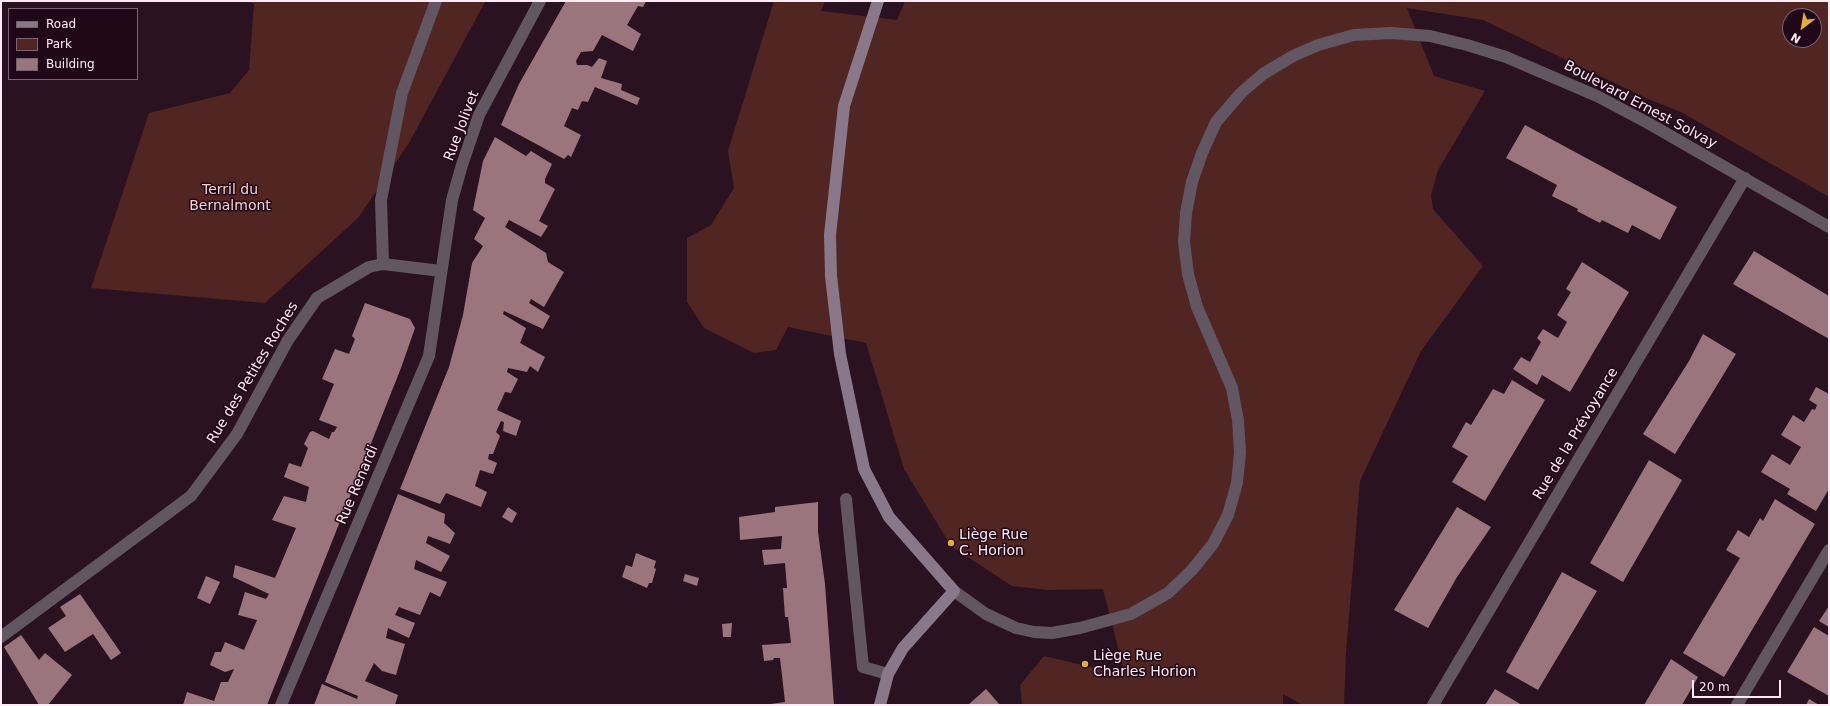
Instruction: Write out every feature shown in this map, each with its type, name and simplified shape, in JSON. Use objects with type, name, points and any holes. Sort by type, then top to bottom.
[{"type":"street","points":[[383,264],[381,200],[392,142],[402,93],[436,1]]},
{"type":"street","name":"Rue Jolivet","points":[[441,271],[452,200],[479,115],[540,1]]},
{"type":"street","name":"Boulevard Ernest Solvay","points":[[878,1],[844,106],[831,228],[831,276],[840,354],[864,469],[889,517],[954,591],[986,614],[1016,628],[1034,632],[1052,632],[1080,628],[1131,614],[1168,593],[1192,570],[1214,544],[1228,515],[1237,483],[1240,453],[1238,420],[1232,388],[1198,308],[1188,274],[1184,242],[1186,213],[1192,182],[1202,153],[1216,122],[1241,93],[1263,74],[1293,56],[1318,45],[1354,35],[1391,33],[1430,36],[1506,57],[1597,96],[1648,123],[1829,227]]},
{"type":"street","name":"Rue de la Prévoyance","points":[[1432,705],[1745,178]]},
{"type":"street","name":"Rue des Petites Roches","points":[[1,637],[191,496],[237,434],[288,340],[317,298],[370,267],[383,264],[441,271]]},
{"type":"street","name":"Rue Renardi","points":[[281,705],[429,356],[441,271]]},
{"type":"street","points":[[846,499],[863,667],[888,674]]},
{"type":"street","points":[[1737,705],[1829,550]]},
{"type":"street","points":[[880,705],[888,674],[903,648],[954,591]]},
{"type":"green space","name":"Terril du Bernalmont","points":[[249,1],[485,2],[409,143],[358,218],[265,303],[91,288],[149,113],[230,93],[249,70],[254,4]]},
{"type":"green space","points":[[774,1],[825,1],[821,11],[897,20],[905,1],[1829,1],[1829,197],[1681,112],[1648,99],[1483,20],[1407,8],[1434,76],[1485,91],[1438,170],[1431,195],[1433,209],[1483,266],[1421,351],[1360,481],[1346,653],[1344,705],[1303,705],[1283,694],[1283,705],[1022,705],[1020,685],[1044,656],[1125,675],[1103,589],[1048,590],[1012,586],[951,546],[904,469],[866,343],[788,327],[776,350],[754,353],[704,328],[687,302],[687,238],[711,225],[734,188],[728,151]]},
{"type":"building","points":[[566,1],[646,1],[643,7],[638,6],[627,25],[641,34],[633,51],[602,35],[593,51],[581,52],[576,61],[577,65],[587,65],[592,67],[599,58],[607,61],[601,78],[622,84],[621,90],[640,98],[637,105],[595,87],[588,102],[582,101],[578,110],[572,108],[564,126],[581,135],[571,157],[568,155],[564,159],[501,125],[519,84]]},
{"type":"building","points":[[1525,125],[1677,207],[1660,240],[1632,225],[1628,233],[1602,220],[1600,223],[1577,211],[1578,209],[1552,196],[1557,185],[1506,158]]},
{"type":"building","points":[[495,137],[526,156],[531,151],[552,164],[545,179],[545,183],[555,189],[539,221],[548,226],[541,237],[509,220],[505,227],[546,253],[548,262],[564,272],[544,307],[531,299],[529,303],[550,316],[543,329],[504,311],[503,314],[526,328],[520,343],[545,357],[538,372],[530,366],[527,372],[508,368],[507,372],[518,379],[511,393],[505,392],[497,410],[521,421],[516,436],[503,431],[504,422],[501,421],[496,432],[500,436],[493,454],[489,454],[488,459],[497,463],[493,474],[480,470],[475,486],[487,492],[481,507],[446,493],[440,504],[400,489],[449,367],[463,315],[472,263],[483,246],[474,239],[485,218],[473,210],[483,161]]},
{"type":"building","points":[[1754,251],[1829,296],[1829,339],[1733,284]]},
{"type":"building","points":[[1582,262],[1629,292],[1570,392],[1542,375],[1537,385],[1513,369],[1521,357],[1530,362],[1541,342],[1537,338],[1543,329],[1558,338],[1567,322],[1557,315],[1571,292],[1566,289]]},
{"type":"building","points":[[365,303],[410,319],[415,328],[401,368],[267,705],[183,705],[187,692],[214,701],[221,682],[228,682],[234,669],[225,672],[210,665],[215,652],[221,652],[225,642],[244,650],[257,620],[238,615],[245,592],[266,599],[269,594],[233,577],[235,565],[275,578],[296,528],[272,520],[284,496],[306,502],[309,487],[284,477],[289,463],[301,467],[308,448],[304,444],[310,432],[313,431],[329,439],[332,432],[334,432],[337,427],[319,420],[334,384],[322,379],[335,349],[349,354],[355,339],[352,336]]},
{"type":"building","points":[[1703,334],[1736,354],[1675,454],[1643,434],[1689,361]]},
{"type":"building","points":[[1512,380],[1545,400],[1485,501],[1452,482],[1468,456],[1452,447],[1466,422],[1471,425],[1493,389],[1504,394]]},
{"type":"building","points":[[1816,387],[1829,394],[1829,489],[1816,511],[1787,494],[1790,489],[1761,472],[1772,454],[1790,465],[1801,447],[1781,435],[1793,415],[1804,422],[1812,409],[1815,410],[1817,405],[1809,400]]},
{"type":"building","points":[[1649,460],[1682,480],[1623,582],[1590,563]]},
{"type":"building","points":[[398,494],[445,514],[444,523],[455,533],[450,544],[428,536],[426,543],[450,556],[441,572],[416,560],[414,569],[447,582],[440,597],[430,592],[420,615],[399,607],[395,615],[415,623],[409,638],[388,628],[386,638],[405,644],[396,675],[382,671],[374,663],[365,681],[398,695],[395,705],[314,705],[322,684],[357,699],[358,696],[325,682]]},
{"type":"building","points":[[1775,499],[1815,524],[1724,677],[1683,653],[1740,558],[1726,550],[1738,530],[1749,537],[1760,518],[1763,521]]},
{"type":"building","points":[[818,502],[818,532],[825,584],[834,705],[763,705],[785,702],[780,658],[764,661],[762,645],[791,643],[788,617],[785,617],[783,588],[787,588],[785,563],[764,565],[762,550],[781,549],[782,536],[740,540],[739,517],[775,512],[775,507]]},
{"type":"building","points":[[508,507],[517,513],[512,523],[502,517]]},
{"type":"building","points":[[1457,507],[1491,527],[1457,577],[1428,628],[1394,610]]},
{"type":"building","points":[[636,553],[656,561],[654,568],[656,569],[652,583],[649,583],[647,588],[622,577],[626,565],[632,567]]},
{"type":"building","points":[[1562,572],[1597,591],[1538,690],[1506,672]]},
{"type":"building","points":[[685,574],[699,578],[697,586],[683,581]]},
{"type":"building","points":[[206,576],[220,582],[210,604],[197,598]]},
{"type":"building","points":[[80,594],[121,653],[111,660],[93,634],[65,652],[48,628],[66,616],[60,607]]},
{"type":"building","points":[[1829,606],[1829,627],[1819,621]]},
{"type":"building","points":[[732,623],[731,637],[723,637],[722,624]]},
{"type":"building","points":[[1814,627],[1829,636],[1829,696],[1787,672]]},
{"type":"building","points":[[21,635],[39,660],[45,653],[72,675],[48,705],[39,705],[4,647]]},
{"type":"building","points":[[1671,659],[1698,677],[1682,705],[1644,705]]},
{"type":"building","points":[[986,689],[1000,705],[968,705]]},
{"type":"building","points":[[1495,689],[1522,705],[1485,705]]},
{"type":"building","points":[[1809,699],[1819,705],[1806,705]]},
{"type":"place","name":"Liège Rue C. Horion","points":[[951,543]]},
{"type":"place","name":"Liège Rue Charles Horion","points":[[1085,664]]}]
